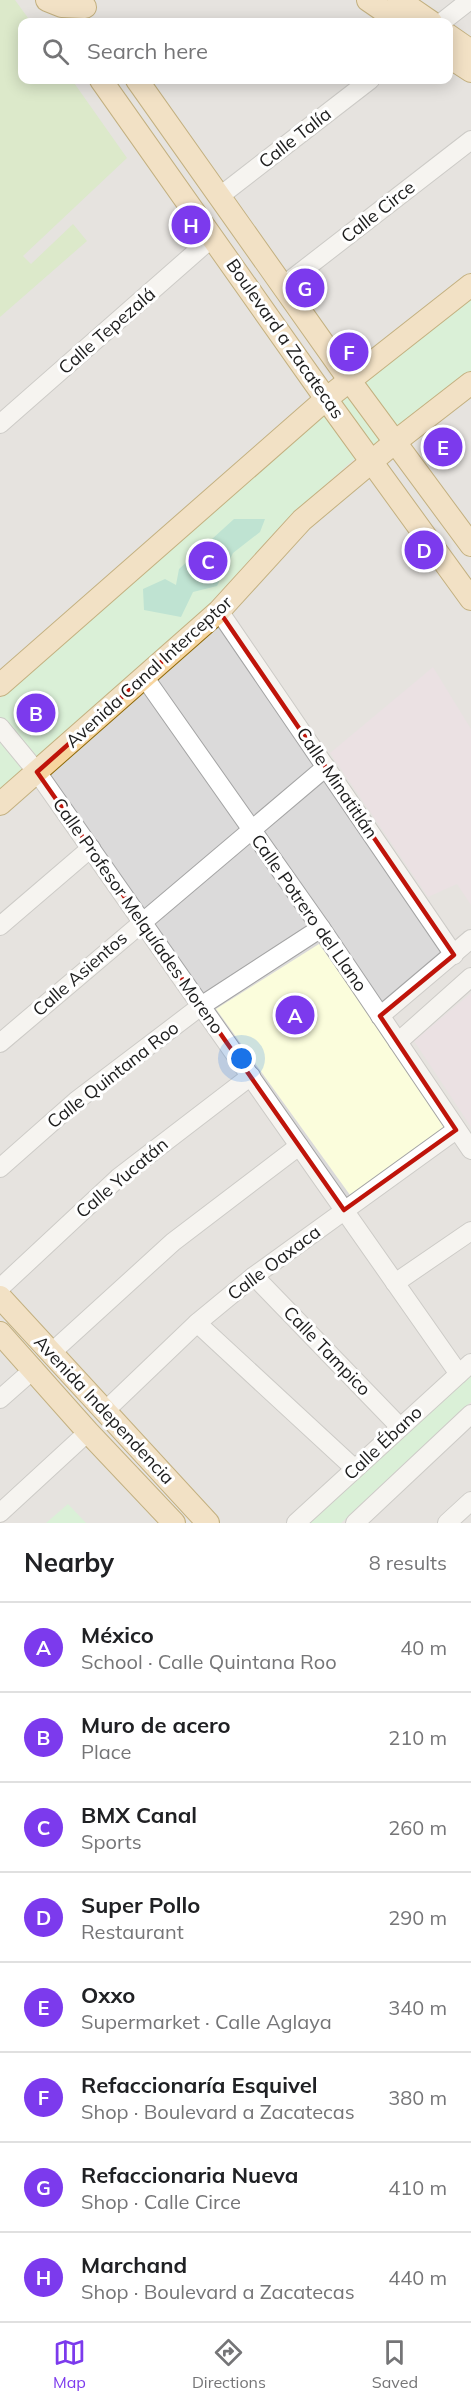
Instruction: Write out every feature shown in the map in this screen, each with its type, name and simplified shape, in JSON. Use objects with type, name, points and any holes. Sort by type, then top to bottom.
[{"type":"main road","points":[[46,0],[62,6],[89,7]]},
{"type":"main road","points":[[46,0],[57,18]]},
{"type":"main road","points":[[368,0],[394,18]]},
{"type":"main road","points":[[399,0],[425,18]]},
{"type":"main road","points":[[453,38],[471,51]]},
{"type":"main road","points":[[453,59],[471,71]]},
{"type":"main road","name":"Boulevard a Zacatecas","points":[[104,84],[326,399],[471,598]]},
{"type":"main road","name":"Boulevard a Zacatecas","points":[[140,84],[350,381],[471,545]]},
{"type":"main road","points":[[0,685],[326,399],[471,285]]},
{"type":"main road","name":"Avenida Canal Interceptor","points":[[0,804],[145,678],[219,610],[302,520],[395,442],[471,383]]},
{"type":"main road","name":"Avenida Independencia","points":[[0,1297],[208,1523]]},
{"type":"main road","name":"Avenida Independencia","points":[[0,1333],[88,1432],[174,1523]]},
{"type":"street","points":[[447,18],[470,0]]},
{"type":"street","name":"Calle Talía","points":[[220,196],[365,84]]},
{"type":"street","name":"Calle Circe","points":[[284,285],[471,140]]},
{"type":"street","name":"Calle Tepezalá","points":[[0,424],[213,237]]},
{"type":"street","name":"Calle Minatitlán","points":[[219,610],[454,955]]},
{"type":"street","name":"Calle Potrero del Llano","points":[[145,678],[321,928],[471,1150]]},
{"type":"street","name":"Calle Profesor Melquíades Moreno","points":[[0,727],[37,772],[91,848],[395,1283],[465,1368]]},
{"type":"street","name":"Calle Asientos","points":[[0,1043],[326,767]]},
{"type":"street","points":[[0,926],[91,848]]},
{"type":"street","name":"Calle Quintana Roo","points":[[0,1168],[76,1101],[201,1006],[321,928]]},
{"type":"street","points":[[380,1016],[471,939]]},
{"type":"street","points":[[398,1042],[471,977]]},
{"type":"street","name":"Calle Yucatán","points":[[0,1288],[118,1178],[250,1076]]},
{"type":"street","name":"Calle Oaxaca","points":[[105,1411],[197,1323],[254,1276],[456,1130]]},
{"type":"street","points":[[51,1353],[173,1242],[299,1146]]},
{"type":"street","points":[[395,1283],[471,1231]]},
{"type":"street","name":"Calle Tampico","points":[[254,1276],[399,1426]]},
{"type":"street","points":[[197,1323],[355,1469]]},
{"type":"street","name":"Calle Ébano","points":[[296,1523],[399,1426],[465,1368]]},
{"type":"street","points":[[0,1400],[34,1369]]},
{"type":"street","points":[[355,1523],[471,1414]]},
{"type":"street","points":[[0,1513],[88,1432]]},
{"type":"street","points":[[447,1523],[471,1501]]},
{"type":"highlighted area","points":[[219,611],[454,955],[380,1016],[456,1130],[344,1210],[37,772]]},
{"type":"shaded area","points":[[0,0],[471,0],[471,1523],[0,1523]]},
{"type":"shaded area","points":[[433,667],[471,729],[471,905],[457,884],[428,897],[330,753]]},
{"type":"shaded area","points":[[319,944],[447,1125],[350,1195],[216,1009]]},
{"type":"shaded area","points":[[471,993],[471,1127],[414,1041]]},
{"type":"green space","points":[[0,0],[15,0],[28,18],[18,18],[18,84],[75,84],[127,158],[23,256],[31,264],[73,224],[87,241],[0,317]]},
{"type":"green space","points":[[471,289],[471,374],[410,421],[353,460],[285,521],[177,639],[0,794],[0,698],[146,571],[320,413]]},
{"type":"green space","points":[[234,519],[265,519],[260,532],[233,553],[217,586],[193,592],[181,617],[144,610],[143,589],[165,579],[176,585],[179,569]]},
{"type":"green space","points":[[471,1375],[471,1402],[341,1523],[309,1523]]},
{"type":"green space","points":[[68,1504],[86,1523],[46,1523]]},
{"type":"place","name":"Marchand","points":[[191,225]]},
{"type":"place","name":"Refaccionaria Nueva","points":[[305,288]]},
{"type":"place","name":"Refaccionaría Esquivel","points":[[349,352]]},
{"type":"place","name":"Oxxo","points":[[443,447]]},
{"type":"place","name":"Super Pollo","points":[[424,550]]},
{"type":"place","name":"BMX Canal","points":[[208,561]]},
{"type":"place","name":"Muro de acero","points":[[36,713]]},
{"type":"place","name":"México","points":[[295,1015]]}]
